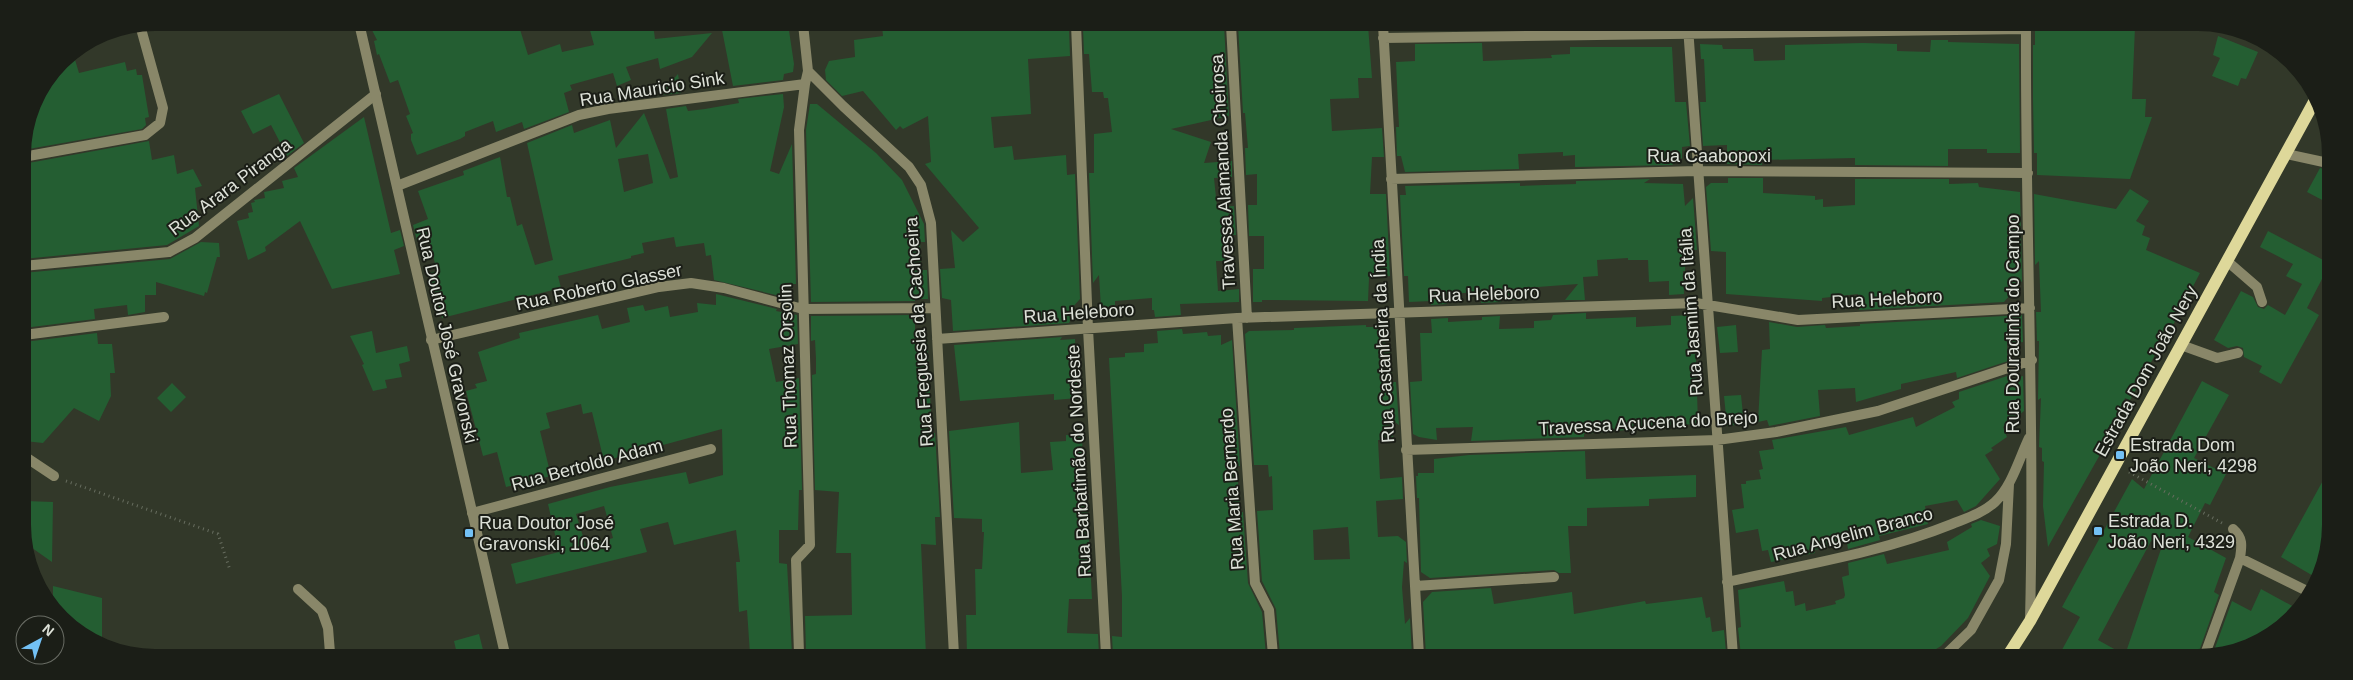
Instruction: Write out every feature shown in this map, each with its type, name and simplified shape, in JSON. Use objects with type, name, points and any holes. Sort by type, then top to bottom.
[{"type":"main road","name":"Estrada Dom João Nery","points":[[2013,648],[2030,621],[2312,106]]},
{"type":"street","name":"Travessa Alamanda Cheirosa","points":[[1230,31],[1242,318]]},
{"type":"street","name":"Rua Castanheira da Índia","points":[[1382,31],[1419,648]]},
{"type":"street","points":[[1383,38],[1611,31]]},
{"type":"street","name":"Rua Jasmim da Itália","points":[[1688,31],[1732,648]]},
{"type":"street","name":"Rua Douradinha do Campo","points":[[2026,31],[2032,360],[2030,621]]},
{"type":"street","name":"Rua Doutor José Gravonski","points":[[361,32],[504,649]]},
{"type":"street","points":[[804,32],[808,71]]},
{"type":"street","name":"Rua Barbatimão do Nordeste","points":[[1076,32],[1088,329],[1106,649]]},
{"type":"street","points":[[32,156],[145,135],[160,123],[163,108],[142,33]]},
{"type":"street","name":"Rua Thomaz Orsolin","points":[[799,649],[796,560],[810,545],[799,130],[808,71]]},
{"type":"street","name":"Rua Freguesia da Cachoeira","points":[[808,71],[842,106],[909,167],[921,185],[931,223],[954,649]]},
{"type":"street","name":"Rua Mauricio Sink","points":[[397,186],[579,115],[608,109],[805,84]]},
{"type":"street","name":"Rua Arara Piranga","points":[[32,265],[161,253],[180,247],[195,238],[376,94]]},
{"type":"street","points":[[2286,154],[2322,162]]},
{"type":"street","name":"Rua Caabopoxi","points":[[1391,179],[1697,171],[2028,173]]},
{"type":"street","points":[[2227,262],[2257,287],[2262,302]]},
{"type":"street","name":"Rua Roberto Glasser","points":[[431,340],[658,287],[691,283],[724,288],[803,309],[935,308]]},
{"type":"street","name":"Rua Heleboro","points":[[937,340],[1242,318],[1696,303],[1798,320],[2030,308]]},
{"type":"street","points":[[32,334],[164,317]]},
{"type":"street","name":"Rua Maria Bernardo","points":[[1242,318],[1254,583],[1269,610],[1272,648]]},
{"type":"street","points":[[2181,345],[2217,358],[2238,353]]},
{"type":"street","name":"Travessa Açucena do Brejo","points":[[1406,450],[1716,440],[1776,432],[1878,411],[2032,360]]},
{"type":"street","name":"Rua Angelim Branco","points":[[1727,582],[1878,548],[1931,532],[1980,513],[1996,501],[2009,483],[2030,435]]},
{"type":"street","name":"Rua Bertoldo Adam","points":[[472,513],[711,449]]},
{"type":"street","points":[[31,461],[54,476]]},
{"type":"street","points":[[1952,648],[1971,630],[1999,580],[2006,544],[2009,483]]},
{"type":"street","points":[[2207,648],[2240,558],[2242,544],[2240,535],[2233,529]]},
{"type":"street","points":[[2240,558],[2303,590]]},
{"type":"street","points":[[1415,586],[1554,577]]},
{"type":"street","points":[[298,590],[322,611],[328,628],[330,649]]},
{"type":"path","points":[[2115,465],[2233,529]]},
{"type":"path","points":[[54,476],[137,507],[218,534],[230,570]]},
{"type":"building","points":[[1224,31],[1229,116],[1171,129],[1211,142],[1204,163],[1232,161],[1232,177],[1214,178],[1217,207],[1234,206],[1236,235],[1230,235],[1230,261],[1216,261],[1218,291],[1239,289],[1239,302],[1180,304],[1181,315],[1155,317],[1154,310],[1152,310],[1152,298],[1115,301],[1115,307],[1101,308],[1099,275],[1093,283],[1089,173],[1094,173],[1094,134],[1112,132],[1108,98],[1104,98],[1103,92],[1092,92],[1089,54],[1084,54],[1083,32]]},
{"type":"building","points":[[1238,31],[1368,31],[1372,78],[1358,78],[1359,98],[1330,99],[1332,131],[1382,128],[1384,157],[1372,157],[1370,194],[1386,194],[1390,276],[1369,278],[1368,301],[1262,300],[1262,302],[1253,302],[1253,269],[1264,269],[1264,236],[1249,236],[1248,205],[1257,205],[1257,174],[1246,175],[1245,148],[1248,148],[1245,113],[1243,113]]},
{"type":"building","points":[[2035,31],[2135,31],[2132,99],[2146,99],[2145,117],[2152,117],[2130,179],[2037,175],[2037,153],[2034,153],[2033,100],[2033,45],[2035,45]]},
{"type":"building","points":[[373,32],[521,32],[528,55],[560,44],[562,52],[594,45],[590,32],[654,32],[655,39],[712,33],[692,57],[660,69],[658,58],[626,67],[631,80],[617,86],[613,73],[570,85],[572,90],[564,93],[569,112],[524,129],[522,122],[496,132],[493,121],[465,132],[465,136],[460,139],[417,155],[411,140],[411,134],[413,133],[406,116],[410,114],[398,80],[390,83],[379,54],[377,55],[374,41],[377,40]]},
{"type":"building","points":[[722,32],[789,32],[794,64],[793,72],[784,74],[783,80],[733,86]]},
{"type":"building","points":[[883,32],[1069,32],[1070,56],[1028,59],[1031,114],[991,117],[994,148],[1012,146],[1014,160],[1066,155],[1067,175],[1075,174],[1080,299],[1071,309],[1072,317],[1069,323],[953,331],[951,300],[942,298],[940,269],[955,268],[951,230],[963,242],[979,228],[925,164],[931,162],[928,116],[903,129],[900,126],[896,130],[863,91],[842,96],[826,80],[825,70],[829,61],[855,57],[854,40],[883,36]]},
{"type":"building","points":[[2218,36],[2258,52],[2246,79],[2241,78],[2238,86],[2212,76],[2220,58],[2213,55]]},
{"type":"building","points":[[1931,40],[2019,44],[2020,153],[1987,153],[1987,149],[1948,149],[1948,166],[1855,165],[1855,158],[1762,160],[1762,165],[1727,164],[1727,145],[1703,146],[1700,102],[1706,102],[1704,59],[1701,59],[1700,44],[1722,45],[1723,49],[1753,49],[1754,61],[1785,60],[1785,45],[1897,44],[1897,51],[1930,52]]},
{"type":"building","points":[[1482,43],[1483,61],[1552,58],[1551,55],[1570,54],[1570,47],[1672,47],[1675,102],[1686,102],[1690,146],[1682,147],[1682,158],[1672,165],[1575,167],[1575,155],[1563,156],[1563,152],[1518,154],[1519,169],[1405,172],[1401,156],[1397,156],[1396,127],[1399,127],[1396,62],[1415,61],[1415,44]]},
{"type":"building","points":[[75,60],[79,73],[125,62],[127,71],[136,69],[137,75],[142,75],[149,117],[145,118],[146,125],[142,129],[32,148],[35,123],[41,107],[52,86],[67,67]]},
{"type":"building","points":[[678,74],[681,93],[664,95],[663,91]]},
{"type":"building","points":[[279,94],[304,143],[287,156],[271,125],[253,134],[241,111]]},
{"type":"building","points":[[783,94],[784,107],[770,171],[779,174],[792,144],[796,284],[784,284],[780,296],[714,280],[711,255],[706,256],[704,243],[676,247],[674,237],[642,243],[644,253],[631,256],[631,258],[558,276],[561,288],[442,318],[429,273],[437,271],[428,237],[417,241],[413,225],[428,219],[418,191],[464,175],[463,171],[500,157],[507,197],[510,197],[517,226],[522,224],[535,265],[553,260],[527,143],[572,125],[574,133],[610,120],[616,148],[644,113],[670,179],[678,177],[666,109],[686,106],[688,111],[705,109],[739,103],[738,99]],"holes":[[[648,154],[653,183],[624,192],[618,159]]]},
{"type":"building","points":[[810,104],[817,104],[876,153],[902,180],[924,224],[925,242],[920,242],[921,270],[927,270],[928,299],[915,299],[915,301],[811,302],[806,130]]},
{"type":"building","points":[[364,117],[391,233],[400,230],[404,246],[394,250],[400,274],[332,289],[300,221],[265,247],[266,251],[248,260],[237,221],[249,218],[248,213],[253,212],[251,203],[255,202],[254,200],[265,198],[264,192],[284,188],[282,181],[298,177],[294,168]]},
{"type":"building","points":[[149,141],[152,160],[174,155],[177,174],[193,169],[202,186],[195,188],[199,226],[167,245],[32,258],[32,162]]},
{"type":"building","points":[[2320,168],[2322,168],[2322,200],[2307,192]]},
{"type":"building","points":[[1728,178],[1763,178],[1763,193],[1815,196],[1815,200],[1823,199],[1823,207],[1855,205],[1855,179],[1949,179],[1949,184],[1978,183],[1979,187],[2020,192],[2022,281],[2004,302],[1859,310],[1858,294],[1822,298],[1822,301],[1726,294],[1726,252],[1711,251],[1706,187],[1711,183],[1728,183]]},
{"type":"building","points":[[1650,179],[1644,183],[1683,184],[1685,206],[1693,198],[1697,250],[1686,249],[1685,271],[1683,271],[1684,294],[1669,295],[1669,281],[1649,282],[1648,260],[1628,260],[1628,258],[1597,260],[1598,276],[1583,277],[1585,300],[1565,300],[1578,284],[1511,289],[1515,300],[1501,300],[1501,302],[1481,303],[1481,292],[1446,294],[1447,304],[1431,305],[1431,301],[1409,302],[1408,276],[1404,276],[1400,195],[1406,195],[1405,186],[1520,183],[1520,186],[1576,184],[1576,181]]},
{"type":"building","points":[[2130,189],[2149,201],[2136,221],[2145,226],[2142,235],[2150,238],[2146,250],[2200,273],[2172,327],[2166,325],[2154,357],[2130,400],[2125,398],[2111,435],[2048,547],[2043,506],[2044,462],[2042,461],[2042,448],[2039,447],[2041,398],[2038,400],[2039,341],[2037,341],[2036,312],[2041,312],[2039,261],[2035,265],[2034,194],[2116,209]]},
{"type":"building","points":[[2268,231],[2322,259],[2322,279],[2307,308],[2319,315],[2281,384],[2259,372],[2262,366],[2244,357],[2243,348],[2237,346],[2228,348],[2214,340],[2241,291],[2253,297],[2258,307],[2264,309],[2268,305],[2285,315],[2302,284],[2286,276],[2293,264],[2260,247]]},
{"type":"building","points":[[201,242],[219,243],[220,257],[217,257],[207,293],[205,292],[204,296],[156,282],[156,295],[145,295],[145,312],[128,315],[127,305],[94,309],[95,319],[32,327],[32,272],[170,259]]},
{"type":"building","points":[[716,294],[797,315],[798,344],[769,349],[776,382],[799,378],[802,490],[799,490],[798,530],[779,530],[779,563],[787,564],[792,649],[750,649],[747,610],[739,612],[736,562],[740,562],[736,530],[674,545],[668,522],[640,529],[647,552],[516,584],[511,564],[559,552],[548,504],[610,487],[686,472],[689,484],[723,475],[722,429],[604,461],[592,412],[583,414],[581,404],[546,413],[550,428],[540,431],[551,476],[506,487],[497,452],[483,456],[466,391],[477,388],[475,384],[487,381],[478,352],[520,338],[519,333],[598,315],[602,329],[630,322],[627,308],[643,305],[645,311],[668,306],[670,317],[698,312],[697,303],[716,305]],"holes":[[[604,506],[613,538],[586,546],[576,514]]]},
{"type":"building","points":[[1586,313],[1586,319],[1636,317],[1636,327],[1671,325],[1671,316],[1691,315],[1692,329],[1695,329],[1698,424],[1626,427],[1626,430],[1584,434],[1584,437],[1471,441],[1473,427],[1436,428],[1437,440],[1413,434],[1410,382],[1422,381],[1420,333],[1432,333],[1431,319],[1448,318],[1448,322],[1482,320],[1482,317],[1500,316],[1499,329],[1534,328],[1534,321],[1551,320],[1553,315]]},
{"type":"building","points":[[915,315],[915,336],[927,336],[932,433],[935,433],[940,517],[935,517],[936,545],[921,544],[926,649],[806,649],[805,616],[852,615],[851,553],[836,553],[839,492],[815,490],[812,375],[816,374],[816,359],[815,340],[811,341],[811,316]]},
{"type":"building","points":[[2022,315],[2023,342],[2007,344],[2008,361],[1957,378],[1956,372],[1901,384],[1901,389],[1856,402],[1855,388],[1818,390],[1820,416],[1769,426],[1767,420],[1758,422],[1762,350],[1770,349],[1769,322],[1797,327],[1825,325],[1826,328],[1860,326],[1860,324]]},
{"type":"building","points":[[1366,325],[1366,327],[1384,327],[1386,349],[1390,349],[1392,382],[1396,382],[1399,425],[1392,420],[1393,437],[1381,437],[1381,440],[1378,440],[1380,479],[1402,477],[1403,499],[1376,501],[1378,537],[1398,536],[1406,542],[1407,563],[1404,561],[1402,587],[1405,624],[1410,618],[1412,648],[1279,648],[1276,609],[1262,581],[1257,511],[1273,510],[1272,476],[1269,477],[1268,465],[1254,465],[1245,334],[1249,331],[1294,330],[1294,328]],"holes":[[[1348,527],[1350,559],[1314,560],[1313,530]]]},
{"type":"building","points":[[1736,325],[1738,352],[1720,353],[1717,327]]},
{"type":"building","points":[[1182,329],[1183,334],[1207,332],[1208,336],[1221,335],[1221,345],[1232,340],[1240,466],[1237,466],[1240,512],[1243,512],[1248,583],[1262,612],[1265,648],[1113,649],[1112,636],[1122,637],[1122,596],[1109,358],[1125,357],[1125,353],[1144,352],[1144,344],[1158,343],[1157,331]]},
{"type":"building","points":[[372,331],[376,353],[407,346],[410,361],[399,364],[402,377],[385,380],[387,388],[373,391],[362,365],[364,364],[350,336]]},
{"type":"building","points":[[97,333],[98,344],[112,344],[115,373],[110,373],[111,396],[99,421],[74,408],[43,443],[31,442],[31,341]]},
{"type":"building","points":[[1062,337],[1060,340],[1075,339],[1078,398],[1054,400],[1054,394],[960,401],[954,345]]},
{"type":"building","points":[[2010,375],[2010,379],[2023,376],[2024,411],[2003,427],[2007,437],[1991,448],[1993,450],[1985,455],[2000,479],[1976,506],[1964,512],[1957,500],[1925,506],[1928,524],[1879,536],[1880,540],[1848,549],[1847,542],[1814,550],[1815,553],[1771,562],[1768,550],[1762,551],[1758,529],[1736,533],[1732,510],[1744,508],[1741,484],[1746,484],[1746,481],[1761,479],[1759,470],[1763,469],[1759,451],[1774,449],[1772,440],[1846,427],[1849,435],[1913,417],[1916,427],[1955,407],[1952,402],[1959,399],[1959,392]]},
{"type":"building","points":[[2202,381],[2229,395],[2194,458],[2226,474],[2210,505],[2205,503],[2188,537],[2226,558],[2214,592],[2219,595],[2200,648],[2127,648],[2162,546],[2151,541],[2098,640],[2112,648],[2063,648],[2080,617],[2062,607],[2132,479],[2144,489]]},
{"type":"building","points":[[172,383],[186,397],[171,412],[157,398]]},
{"type":"building","points":[[1741,395],[1744,424],[1727,426],[1724,396]]},
{"type":"building","points":[[1019,422],[1021,473],[1053,470],[1050,442],[1066,441],[1066,435],[1082,436],[1092,599],[1069,599],[1067,633],[1098,634],[1099,649],[967,649],[966,615],[976,615],[975,569],[982,569],[984,532],[982,532],[982,519],[954,518],[949,431]]},
{"type":"building","points":[[1585,451],[1586,479],[1696,475],[1696,497],[1649,499],[1649,506],[1587,508],[1587,526],[1568,526],[1571,573],[1559,573],[1554,570],[1430,578],[1421,572],[1419,498],[1417,498],[1416,476],[1418,476],[1418,473],[1434,473],[1434,459],[1469,455]]},
{"type":"building","points":[[2322,482],[2321,541],[2318,557],[2311,575],[2281,557]]},
{"type":"building","points":[[31,501],[53,502],[52,562],[34,549],[31,525]]},
{"type":"building","points":[[1981,520],[2000,526],[1997,544],[1987,549],[1990,556],[1981,563],[1990,576],[1968,618],[1938,648],[1740,648],[1738,628],[1741,627],[1738,590],[1784,581],[1786,592],[1793,591],[1795,606],[1805,603],[1806,611],[1836,604],[1835,601],[1844,598],[1845,595],[1842,577],[1849,575],[1848,563],[1884,554],[1887,564],[1949,550],[1947,542],[1972,527],[1971,524]]},
{"type":"building","points":[[53,586],[102,598],[102,637],[86,628],[62,607],[53,595]]},
{"type":"building","points":[[1491,588],[1494,604],[1572,592],[1574,614],[1645,601],[1646,604],[1702,597],[1706,618],[1710,617],[1712,632],[1724,630],[1726,648],[1426,648],[1423,602],[1432,592]]},
{"type":"building","points":[[2261,589],[2292,606],[2280,618],[2260,632],[2238,642],[2215,647],[2232,601],[2251,611]]},
{"type":"building","points":[[479,634],[483,649],[456,649],[454,641]]},
{"type":"place","name":"Estrada Dom João Neri, 4298","points":[[2120,455]]},
{"type":"place","name":"Estrada D. João Neri, 4329","points":[[2098,531]]},
{"type":"place","name":"Rua Doutor José Gravonski, 1064","points":[[469,533]]}]
